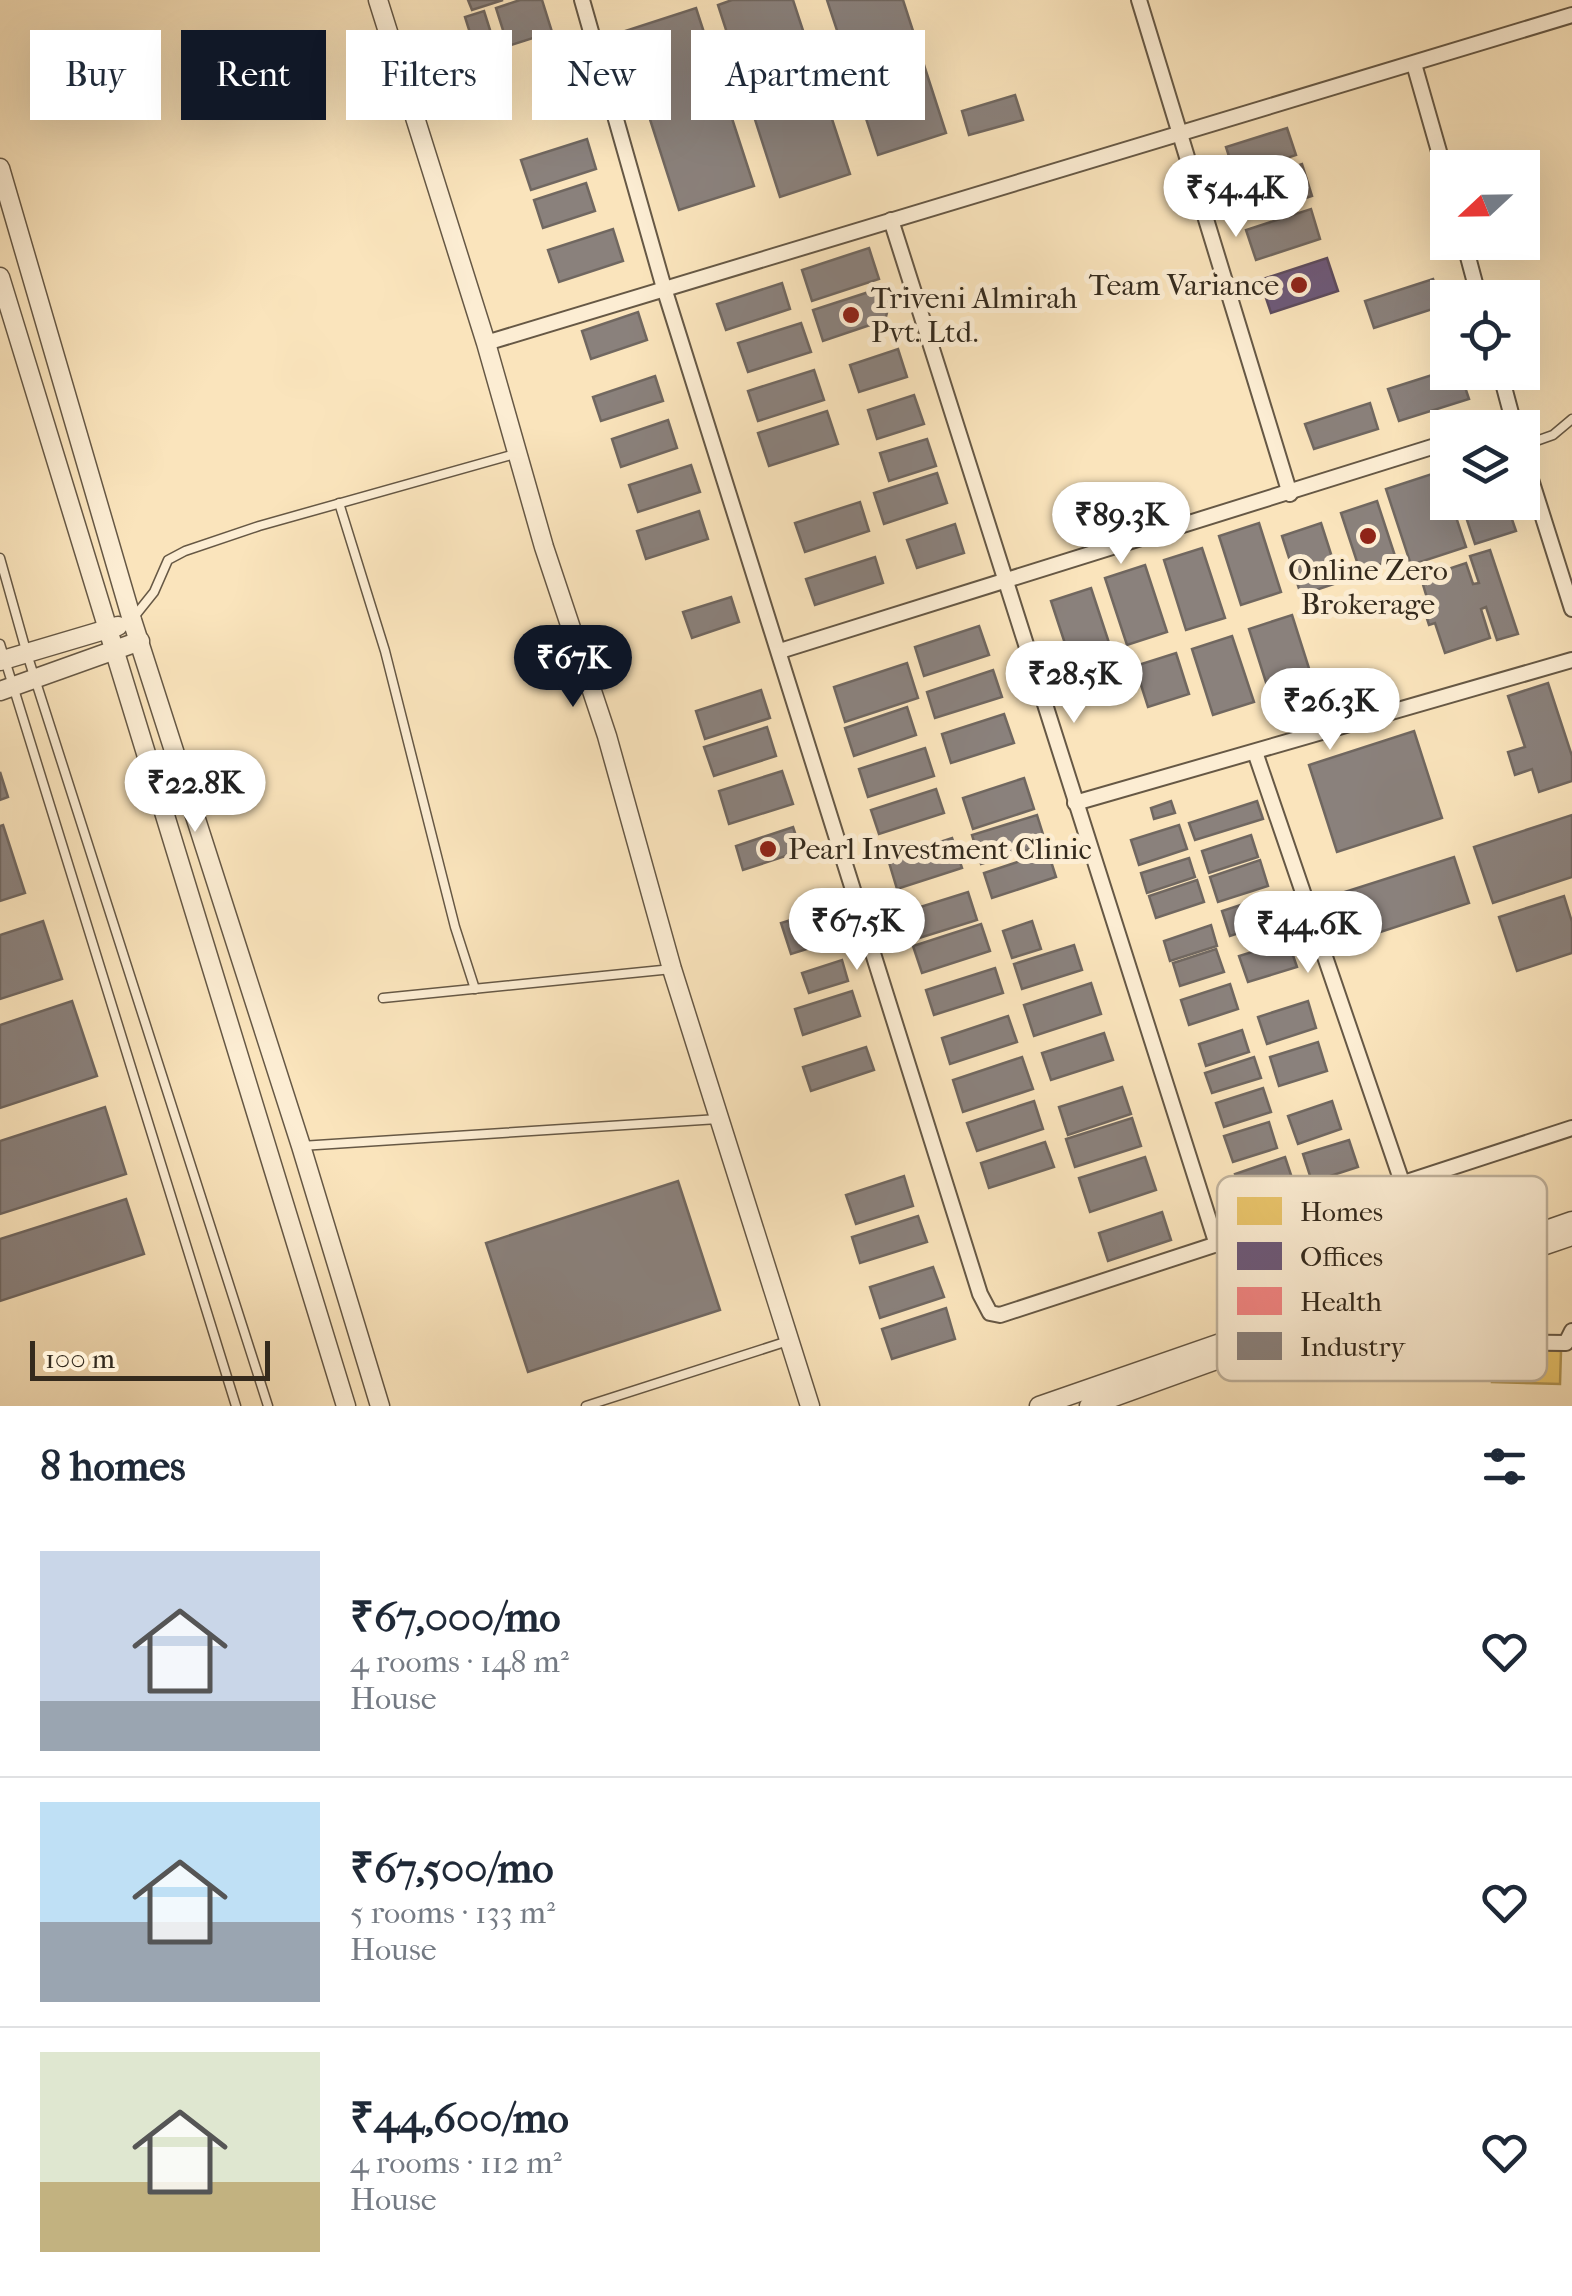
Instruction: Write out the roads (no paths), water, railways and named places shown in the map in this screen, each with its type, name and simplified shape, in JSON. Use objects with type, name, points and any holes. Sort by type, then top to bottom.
[{"type":"street","points":[[378,0],[486,343],[515,454],[606,736],[672,969],[810,1406]]},
{"type":"street","points":[[582,0],[664,288],[986,1308],[1000,1316],[1217,1245],[891,220]]},
{"type":"street","points":[[1139,0],[1290,494]]},
{"type":"street","points":[[486,343],[1572,14]]},
{"type":"street","points":[[1414,64],[1439,150]]},
{"type":"street","points":[[0,168],[132,620],[380,1406]]},
{"type":"street","points":[[0,278],[346,1406]]},
{"type":"street","points":[[780,651],[1430,448]]},
{"type":"street","points":[[1540,507],[1572,609]]},
{"type":"street","points":[[2,655],[27,654],[132,620]]},
{"type":"street","points":[[6,690],[140,641]]},
{"type":"street","points":[[1075,803],[1572,660]]},
{"type":"street","points":[[1254,752],[1400,1176]]},
{"type":"street","points":[[1430,1176],[1572,1128]]},
{"type":"street","points":[[1547,1230],[1572,1221]]},
{"type":"street","points":[[1547,1244],[1572,1236]]},
{"type":"street","points":[[1547,1343],[1566,1343],[1572,1331]]},
{"type":"street","points":[[1039,1406],[1217,1344]]},
{"type":"street","points":[[1101,1404],[1217,1362]]},
{"type":"lane","points":[[1540,441],[1572,419]]},
{"type":"lane","points":[[132,620],[154,592],[171,557],[259,526],[515,454]]},
{"type":"lane","points":[[339,503],[385,651],[455,927],[476,989]]},
{"type":"lane","points":[[0,558],[27,654],[268,1406]]},
{"type":"lane","points":[[2,655],[6,690],[236,1406]]},
{"type":"lane","points":[[383,998],[672,969]]},
{"type":"lane","points":[[301,1146],[718,1118]]},
{"type":"lane","points":[[586,1406],[788,1341]]},
{"type":"place","name":"Team Variance","points":[[1299,285]]},
{"type":"place","name":"Triveni Almirah Pvt. Ltd.","points":[[851,315]]},
{"type":"place","name":"Online Zero Brokerage","points":[[1368,536]]},
{"type":"place","name":"Pearl Investment Clinic","points":[[768,849]]}]
